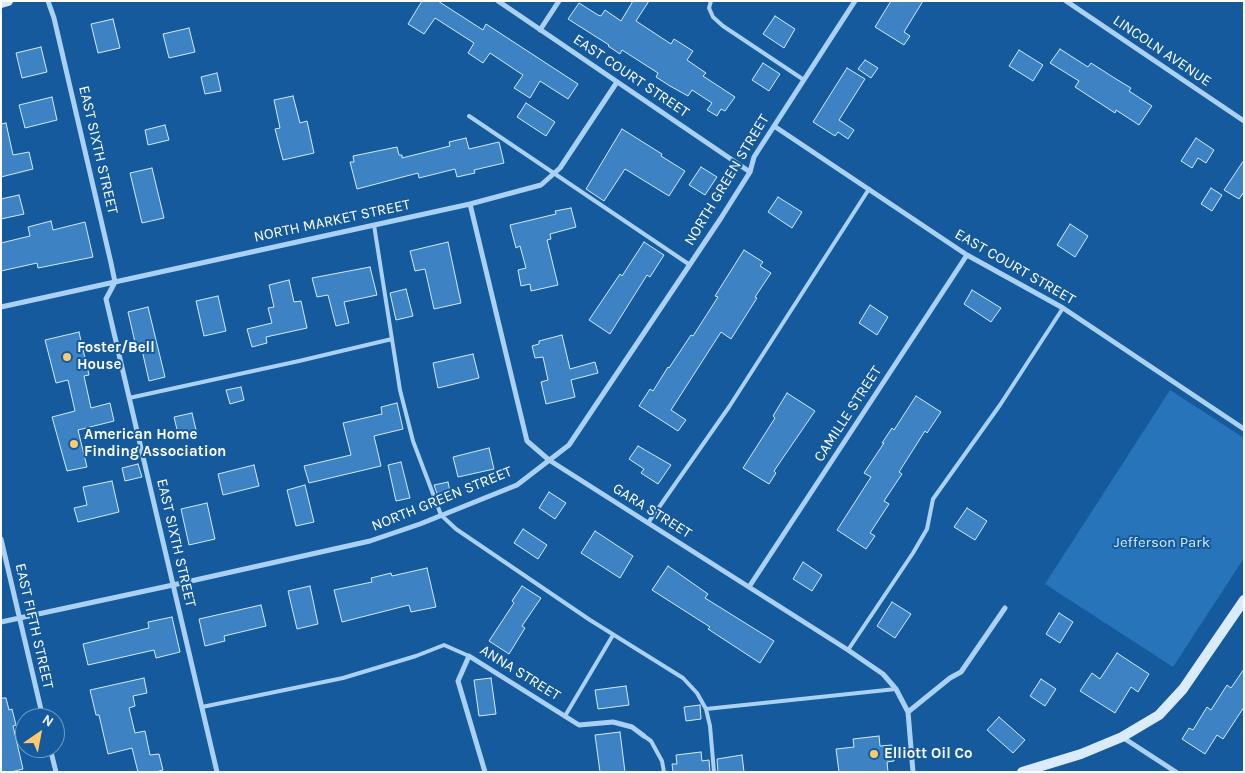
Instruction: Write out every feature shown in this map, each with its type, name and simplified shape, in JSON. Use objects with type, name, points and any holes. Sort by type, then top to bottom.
[{"type":"main road","points":[[1,3],[8,1]]},
{"type":"main road","points":[[1022,772],[1038,770],[1122,737],[1159,715],[1183,688],[1244,600]]},
{"type":"street","name":"EAST SIXTH STREET","points":[[48,1],[56,27],[114,282],[106,299],[217,772]]},
{"type":"street","name":"EAST COURT STREET","points":[[498,1],[750,172]]},
{"type":"street","points":[[540,30],[560,1]]},
{"type":"street","name":"NORTH GREEN STREET","points":[[1,622],[370,541],[420,524],[517,485],[569,445],[750,172],[754,157],[855,1]]},
{"type":"street","name":"LINCOLN AVENUE","points":[[1066,1],[1244,120]]},
{"type":"street","name":"NORTH MARKET STREET","points":[[1,306],[470,204],[541,185],[560,168],[616,82]]},
{"type":"street","name":"EAST COURT STREET","points":[[774,126],[967,255],[1063,308],[1244,430]]},
{"type":"street","name":"GARA STREET","points":[[470,204],[527,441],[549,460],[883,674],[896,689],[908,712],[913,772]]},
{"type":"street","name":"CAMILLE STREET","points":[[749,587],[967,255]]},
{"type":"street","name":"EAST FIFTH STREET","points":[[1,539],[41,708]]},
{"type":"street","points":[[908,712],[950,678],[961,672],[1005,608]]},
{"type":"street","name":"ANNA STREET","points":[[485,772],[458,680],[469,656],[579,725],[613,722],[632,728],[644,736]]},
{"type":"street","points":[[1122,737],[1176,772]]},
{"type":"street","points":[[52,758],[56,772]]},
{"type":"lane","points":[[711,1],[709,8],[713,17],[723,26],[804,80]]},
{"type":"lane","points":[[469,116],[690,264]]},
{"type":"lane","points":[[648,523],[729,407],[869,189]]},
{"type":"lane","points":[[374,225],[400,390],[412,441],[441,515],[456,529],[613,635],[683,678],[697,693],[706,709],[710,726],[714,772]]},
{"type":"lane","points":[[848,650],[927,529],[932,499],[1000,405],[1063,308]]},
{"type":"lane","points":[[129,398],[392,339]]},
{"type":"lane","points":[[565,716],[613,635]]},
{"type":"lane","points":[[202,707],[343,678],[416,656],[444,645],[469,656]]},
{"type":"lane","points":[[706,709],[896,689]]},
{"type":"lane","points":[[644,736],[651,741],[662,761],[664,772]]},
{"type":"green space","name":"Jefferson Park","points":[[1170,390],[1244,438],[1244,558],[1173,667],[1045,584]]},
{"type":"building","points":[[422,1],[438,1],[483,30],[486,24],[578,84],[568,99],[540,81],[530,98],[514,88],[523,75],[490,53],[483,63],[468,53],[474,43],[435,18],[424,34],[408,24]]},
{"type":"building","points":[[633,1],[649,1],[636,21],[671,44],[674,39],[693,51],[687,60],[706,73],[703,76],[735,97],[725,111],[721,109],[717,116],[707,110],[712,103],[692,90],[688,96],[670,86],[656,77],[658,73],[622,50],[620,54],[568,19],[579,3],[601,16],[605,10],[621,21]]},
{"type":"building","points":[[891,1],[923,1],[904,32],[910,36],[904,45],[875,27]]},
{"type":"building","points":[[775,16],[795,29],[784,48],[763,34]]},
{"type":"building","points":[[113,19],[120,48],[98,53],[91,24]]},
{"type":"building","points":[[189,28],[195,52],[169,58],[163,34]]},
{"type":"building","points":[[41,47],[47,72],[22,78],[16,53]]},
{"type":"building","points":[[1060,49],[1088,67],[1091,63],[1131,88],[1129,91],[1152,106],[1139,125],[1116,110],[1115,113],[1075,87],[1079,81],[1050,63]]},
{"type":"building","points":[[1019,50],[1043,65],[1033,81],[1009,66]]},
{"type":"building","points":[[865,60],[878,68],[871,78],[858,69]]},
{"type":"building","points":[[763,63],[780,74],[769,91],[752,80]]},
{"type":"building","points":[[847,68],[865,79],[839,120],[854,130],[848,139],[838,132],[835,136],[813,122]]},
{"type":"building","points":[[217,73],[221,91],[205,94],[201,77]]},
{"type":"building","points":[[293,96],[300,123],[307,121],[314,153],[283,160],[275,129],[280,128],[274,100]]},
{"type":"building","points":[[52,97],[57,120],[25,128],[19,105]]},
{"type":"building","points":[[526,103],[555,122],[546,136],[517,117]]},
{"type":"building","points":[[6,123],[13,155],[29,152],[33,169],[1,177],[1,124]]},
{"type":"building","points":[[165,125],[169,140],[148,145],[145,130]]},
{"type":"building","points":[[622,129],[685,171],[669,196],[625,169],[604,201],[586,189]]},
{"type":"building","points":[[466,138],[469,149],[499,142],[504,163],[474,170],[475,173],[457,177],[455,169],[419,178],[418,173],[357,189],[350,162],[354,162],[353,156],[397,147],[402,158],[450,146],[449,142]]},
{"type":"building","points":[[1196,138],[1214,150],[1206,163],[1198,158],[1192,168],[1181,161]]},
{"type":"building","points":[[1244,160],[1244,192],[1239,199],[1224,190]]},
{"type":"building","points":[[701,167],[717,177],[705,195],[689,185]]},
{"type":"building","points":[[152,168],[164,218],[142,223],[130,173]]},
{"type":"building","points":[[1211,188],[1222,195],[1212,211],[1201,204]]},
{"type":"building","points":[[19,195],[24,214],[1,219],[1,199]]},
{"type":"building","points":[[778,197],[802,212],[792,228],[768,212]]},
{"type":"building","points":[[571,208],[576,227],[550,234],[551,239],[547,240],[558,285],[531,291],[530,284],[521,286],[518,270],[526,268],[520,246],[516,248],[510,225],[556,214],[555,211]]},
{"type":"building","points":[[51,221],[53,230],[85,222],[93,257],[38,268],[37,263],[1,271],[1,243],[30,236],[28,227]]},
{"type":"building","points":[[1070,224],[1088,236],[1075,257],[1057,245]]},
{"type":"building","points":[[448,242],[461,303],[434,309],[425,269],[415,271],[410,251]]},
{"type":"building","points":[[644,242],[664,255],[650,277],[647,275],[610,334],[589,320],[620,274],[622,276]]},
{"type":"building","points":[[744,250],[763,262],[760,266],[771,273],[731,339],[721,332],[671,410],[686,420],[678,431],[639,406],[650,389],[653,391],[691,335],[693,336],[718,297],[715,296]]},
{"type":"building","points":[[370,267],[377,295],[344,302],[349,323],[336,326],[328,295],[317,297],[312,278]]},
{"type":"building","points":[[289,280],[294,302],[301,301],[307,328],[266,337],[267,343],[252,347],[247,329],[272,323],[268,308],[274,307],[269,285]]},
{"type":"building","points":[[406,289],[413,316],[396,320],[390,293]]},
{"type":"building","points":[[972,290],[1001,308],[991,322],[964,304]]},
{"type":"building","points":[[218,296],[226,331],[204,336],[196,301]]},
{"type":"building","points":[[870,305],[888,317],[877,335],[859,323]]},
{"type":"building","points":[[148,307],[165,377],[149,381],[142,350],[137,351],[128,312]]},
{"type":"building","points":[[79,332],[89,375],[84,376],[91,408],[110,403],[114,421],[78,430],[87,467],[67,471],[52,417],[75,411],[68,380],[56,383],[45,340]]},
{"type":"building","points":[[562,335],[570,369],[595,362],[598,373],[571,380],[575,397],[546,404],[541,382],[548,380],[543,357],[535,358],[532,346],[539,344],[539,341]]},
{"type":"building","points":[[473,354],[479,378],[438,388],[433,363]]},
{"type":"building","points":[[241,387],[244,400],[230,404],[226,390]]},
{"type":"building","points":[[787,393],[815,411],[774,471],[776,473],[769,484],[743,468],[775,418],[773,416]]},
{"type":"building","points":[[916,396],[941,412],[927,433],[925,431],[899,472],[902,474],[884,501],[889,504],[870,533],[875,536],[866,549],[837,530],[871,477],[864,473],[892,428],[894,430]]},
{"type":"building","points":[[397,403],[403,429],[374,436],[381,466],[309,483],[304,466],[351,455],[343,423],[382,414],[381,407]]},
{"type":"building","points":[[192,413],[197,434],[179,438],[174,417]]},
{"type":"building","points":[[638,446],[671,465],[658,484],[641,473],[644,469],[629,459]]},
{"type":"building","points":[[489,448],[494,469],[458,477],[453,457]]},
{"type":"building","points":[[401,462],[410,498],[396,501],[388,465]]},
{"type":"building","points":[[138,464],[142,477],[125,481],[122,468]]},
{"type":"building","points":[[254,465],[259,486],[223,495],[218,474]]},
{"type":"building","points":[[112,481],[119,512],[78,522],[74,508],[87,505],[83,487]]},
{"type":"building","points":[[448,482],[451,496],[439,499],[434,485]]},
{"type":"building","points":[[305,485],[314,522],[296,526],[287,490]]},
{"type":"building","points":[[549,492],[566,503],[555,519],[539,508]]},
{"type":"building","points":[[207,503],[215,539],[189,545],[181,509]]},
{"type":"building","points":[[967,508],[987,521],[975,540],[954,527]]},
{"type":"building","points":[[523,529],[547,545],[538,559],[514,543]]},
{"type":"building","points":[[595,531],[633,556],[620,578],[581,553]]},
{"type":"building","points":[[803,562],[822,575],[812,591],[793,579]]},
{"type":"building","points":[[668,566],[708,594],[705,598],[774,641],[760,663],[708,629],[710,627],[652,590]]},
{"type":"building","points":[[427,568],[436,607],[411,612],[409,605],[342,622],[334,590],[372,582],[371,578],[391,573],[392,576]]},
{"type":"building","points":[[310,586],[318,624],[297,629],[288,591]]},
{"type":"building","points":[[522,586],[541,598],[522,626],[525,628],[509,654],[489,641],[514,603],[512,601]]},
{"type":"building","points":[[892,602],[911,614],[895,638],[877,626]]},
{"type":"building","points":[[261,605],[266,626],[224,636],[225,641],[205,646],[199,619]]},
{"type":"building","points":[[1059,613],[1073,622],[1060,643],[1046,634]]},
{"type":"building","points":[[172,617],[180,652],[156,658],[154,650],[88,665],[83,644],[149,628],[148,622]]},
{"type":"building","points":[[1117,653],[1149,674],[1138,692],[1131,687],[1115,713],[1080,691],[1092,673],[1100,679]]},
{"type":"building","points":[[1244,669],[1244,707],[1223,739],[1217,735],[1205,754],[1182,739],[1189,728],[1193,730],[1207,707],[1211,710],[1227,685],[1231,688]]},
{"type":"building","points":[[144,678],[147,693],[133,696],[135,706],[129,708],[135,733],[145,731],[150,755],[159,754],[163,770],[156,772],[138,772],[132,748],[108,754],[99,715],[96,715],[90,690]]},
{"type":"building","points":[[491,678],[496,714],[479,716],[474,680]]},
{"type":"building","points":[[1041,679],[1056,689],[1045,706],[1030,696]]},
{"type":"building","points":[[626,686],[629,705],[598,709],[595,690]]},
{"type":"building","points":[[1,698],[6,698],[9,710],[12,709],[15,721],[15,725],[13,726],[15,758],[20,758],[23,769],[1,772]]},
{"type":"building","points":[[700,705],[701,719],[686,721],[684,707]]},
{"type":"building","points":[[999,717],[1025,740],[1013,753],[987,730]]},
{"type":"building","points":[[620,732],[625,772],[600,772],[595,735]]},
{"type":"building","points":[[879,736],[880,746],[892,745],[894,761],[887,762],[888,772],[839,772],[836,749],[854,747],[853,739]]},
{"type":"building","points":[[701,752],[702,761],[709,760],[710,772],[673,772],[672,764],[677,764],[676,755]]},
{"type":"building","points":[[742,755],[744,772],[718,772],[717,759]]},
{"type":"place","name":"Foster/Bell House","points":[[67,357]]},
{"type":"place","name":"American Home Finding Association","points":[[74,444]]},
{"type":"place","name":"Elliott Oil Co","points":[[874,754]]}]
